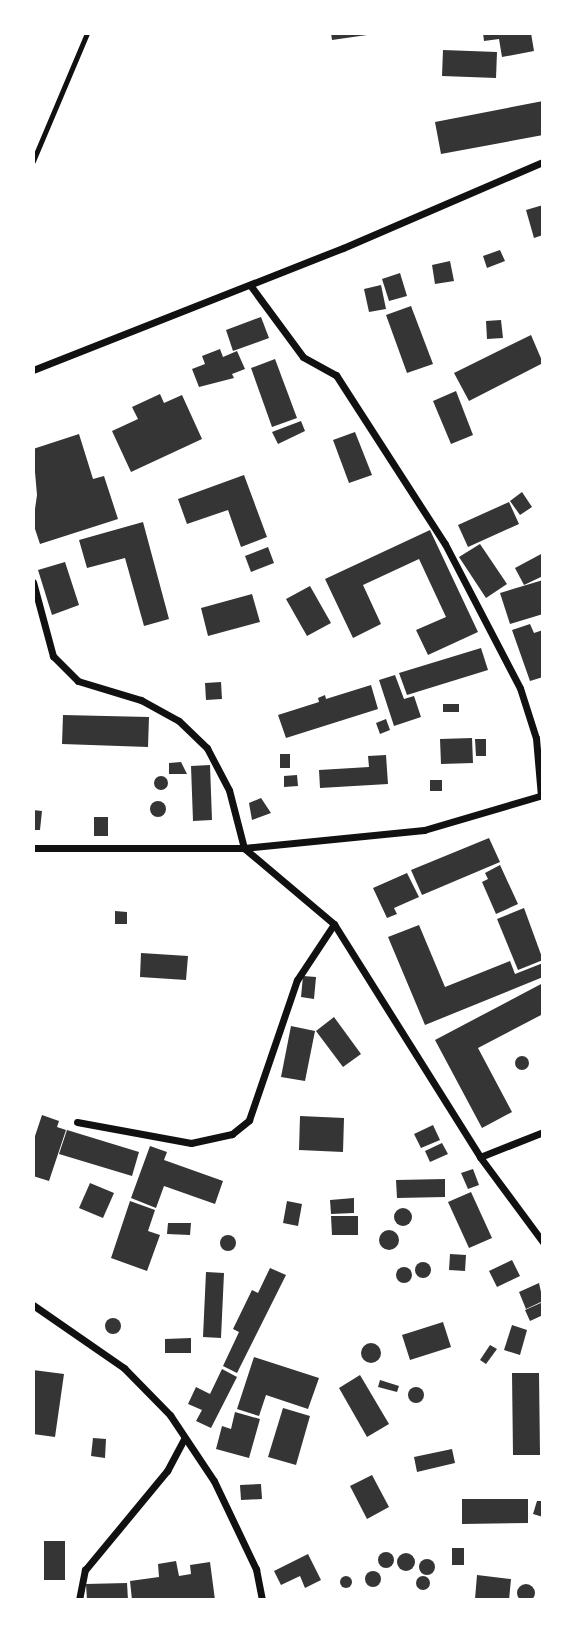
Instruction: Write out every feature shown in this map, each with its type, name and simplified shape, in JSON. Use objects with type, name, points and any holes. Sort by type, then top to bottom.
[{"type":"street","points":[[33,370],[250,285],[543,162]]},
{"type":"street","points":[[33,848],[244,848],[425,830],[542,795],[536,738],[520,688],[444,544],[336,374],[303,357],[250,285]]},
{"type":"street","points":[[33,582],[53,656],[78,681],[141,700],[179,721],[207,748],[229,790],[244,848],[334,924],[480,1157],[543,1242]]},
{"type":"street","points":[[76,1122],[191,1143],[232,1133],[249,1120],[297,981],[334,924]]},
{"type":"street","points":[[480,1157],[543,1132]]},
{"type":"street","points":[[33,1305],[124,1368],[170,1415],[220,1493],[256,1569],[262,1600]]},
{"type":"street","points":[[79,1600],[85,1570],[167,1471],[184,1439]]},
{"type":"lane","points":[[33,161],[87,33]]},
{"type":"building","points":[[331,33],[367,33],[367,35],[332,40]]},
{"type":"building","points":[[483,33],[531,33],[534,51],[502,57],[499,39],[484,41]]},
{"type":"building","points":[[443,50],[497,52],[496,78],[442,76]]},
{"type":"building","points":[[543,101],[543,135],[441,154],[435,122]]},
{"type":"building","points":[[543,205],[543,235],[534,238],[526,210]]},
{"type":"building","points":[[500,250],[505,261],[487,268],[483,256]]},
{"type":"building","points":[[450,261],[454,281],[435,284],[432,265]]},
{"type":"building","points":[[400,273],[407,296],[389,301],[382,279]]},
{"type":"building","points":[[381,285],[386,309],[369,312],[364,289]]},
{"type":"building","points":[[411,306],[433,364],[407,373],[386,315]]},
{"type":"building","points":[[261,317],[269,338],[233,351],[226,330]]},
{"type":"building","points":[[501,320],[503,338],[487,339],[486,321]]},
{"type":"building","points":[[531,335],[543,363],[469,401],[454,373]]},
{"type":"building","points":[[220,349],[223,357],[237,351],[245,369],[232,374],[234,378],[199,387],[192,369],[205,364],[202,356]]},
{"type":"building","points":[[275,359],[297,418],[272,427],[251,368]]},
{"type":"building","points":[[456,391],[473,435],[451,444],[433,401]]},
{"type":"building","points":[[160,394],[164,403],[182,395],[202,439],[131,472],[112,431],[138,419],[132,407]]},
{"type":"building","points":[[301,421],[305,431],[278,444],[272,432]]},
{"type":"building","points":[[355,432],[372,475],[349,483],[333,440]]},
{"type":"building","points":[[79,434],[93,479],[104,476],[118,519],[40,544],[33,523],[37,495],[33,449]]},
{"type":"building","points":[[244,475],[267,537],[241,547],[228,510],[187,524],[178,499]]},
{"type":"building","points":[[522,492],[532,507],[520,515],[510,501]]},
{"type":"building","points":[[509,502],[519,524],[468,547],[458,525]]},
{"type":"building","points":[[143,522],[169,619],[144,626],[125,558],[87,568],[79,540]]},
{"type":"building","points":[[430,530],[478,632],[428,655],[416,630],[446,617],[419,559],[363,585],[381,624],[353,638],[325,579]]},
{"type":"building","points":[[480,544],[507,584],[486,598],[459,557]]},
{"type":"building","points":[[268,547],[274,563],[251,572],[245,556]]},
{"type":"building","points":[[543,553],[543,576],[524,585],[515,568]]},
{"type":"building","points":[[65,562],[79,605],[52,615],[38,570]]},
{"type":"building","points":[[543,580],[543,614],[510,624],[500,593]]},
{"type":"building","points":[[310,586],[331,623],[307,636],[286,599]]},
{"type":"building","points":[[252,594],[260,622],[208,636],[201,608]]},
{"type":"building","points":[[530,624],[534,633],[543,630],[543,677],[530,681],[512,630]]},
{"type":"building","points":[[481,648],[488,670],[407,695],[399,673]]},
{"type":"building","points":[[395,675],[404,699],[414,696],[421,717],[394,726],[379,680]]},
{"type":"building","points":[[221,682],[222,699],[206,700],[205,683]]},
{"type":"building","points":[[371,685],[378,709],[286,738],[278,715],[319,702],[318,698],[325,695],[326,699]]},
{"type":"building","points":[[443,704],[459,704],[459,712],[443,712]]},
{"type":"building","points":[[63,715],[149,717],[148,747],[62,744]]},
{"type":"building","points":[[386,719],[390,730],[380,734],[376,723]]},
{"type":"building","points":[[472,738],[473,763],[441,764],[440,739]]},
{"type":"building","points":[[475,739],[486,739],[486,756],[476,756]]},
{"type":"building","points":[[280,754],[290,754],[290,768],[280,768]]},
{"type":"building","points":[[386,755],[388,784],[320,788],[319,770],[369,767],[368,756]]},
{"type":"building","points":[[181,762],[187,774],[169,774],[169,763]]},
{"type":"building","points":[[210,765],[212,820],[193,821],[191,766]]},
{"type":"building","points":[[297,775],[298,786],[284,787],[284,776]]},
{"type":"building","points":[[158,776],[164,776],[168,783],[164,790],[158,790],[154,786],[154,780]]},
{"type":"building","points":[[430,780],[442,780],[442,791],[430,791]]},
{"type":"building","points":[[261,798],[271,813],[252,820],[249,803]]},
{"type":"building","points":[[158,801],[166,809],[158,817],[150,809]]},
{"type":"building","points":[[33,810],[42,811],[40,830],[33,830]]},
{"type":"building","points":[[94,817],[108,817],[108,836],[94,836]]},
{"type":"building","points":[[489,838],[500,862],[422,895],[411,870]]},
{"type":"building","points":[[500,865],[518,904],[496,914],[482,882],[488,879],[485,873]]},
{"type":"building","points":[[407,873],[419,897],[394,908],[397,914],[387,918],[373,888]]},
{"type":"building","points":[[524,908],[543,960],[518,970],[497,919]]},
{"type":"building","points":[[115,911],[127,912],[127,924],[115,924]]},
{"type":"building","points":[[419,925],[445,987],[510,961],[515,974],[543,963],[543,977],[425,1025],[388,937]]},
{"type":"building","points":[[141,953],[188,956],[186,980],[140,977]]},
{"type":"building","points":[[303,976],[316,977],[314,999],[301,997]]},
{"type":"building","points":[[543,983],[543,1014],[478,1048],[512,1112],[482,1128],[435,1040]]},
{"type":"building","points":[[334,1017],[361,1054],[343,1067],[316,1031]]},
{"type":"building","points":[[291,1026],[315,1031],[305,1081],[281,1077]]},
{"type":"building","points":[[519,1056],[525,1056],[529,1063],[525,1070],[519,1070],[515,1066],[515,1060]]},
{"type":"building","points":[[42,1115],[59,1121],[57,1127],[66,1130],[49,1181],[33,1176],[33,1142]]},
{"type":"building","points":[[300,1116],[344,1118],[343,1152],[299,1150]]},
{"type":"building","points":[[433,1125],[440,1140],[421,1148],[414,1134]]},
{"type":"building","points":[[67,1130],[139,1152],[132,1176],[59,1154]]},
{"type":"building","points":[[442,1143],[448,1154],[430,1162],[425,1151]]},
{"type":"building","points":[[150,1146],[167,1152],[164,1160],[223,1181],[215,1204],[164,1186],[156,1208],[131,1198]]},
{"type":"building","points":[[473,1169],[479,1185],[468,1189],[461,1173]]},
{"type":"building","points":[[445,1179],[445,1197],[397,1198],[396,1180]]},
{"type":"building","points":[[90,1183],[114,1193],[103,1218],[79,1208]]},
{"type":"building","points":[[471,1192],[492,1238],[469,1248],[448,1202]]},
{"type":"building","points":[[354,1198],[354,1213],[331,1214],[330,1200]]},
{"type":"building","points":[[130,1201],[155,1210],[148,1231],[160,1235],[147,1271],[111,1258]]},
{"type":"building","points":[[287,1201],[302,1204],[298,1226],[283,1223]]},
{"type":"building","points":[[399,1208],[407,1208],[412,1217],[410,1224],[399,1226],[394,1221],[394,1213]]},
{"type":"building","points":[[331,1216],[358,1216],[358,1235],[332,1235]]},
{"type":"building","points":[[168,1223],[191,1223],[190,1235],[167,1234]]},
{"type":"building","points":[[389,1230],[396,1233],[399,1240],[396,1247],[389,1250],[382,1247],[379,1240],[382,1233]]},
{"type":"building","points":[[228,1235],[234,1237],[234,1249],[228,1251],[222,1249],[220,1243],[222,1237]]},
{"type":"building","points":[[450,1254],[466,1255],[465,1271],[449,1270]]},
{"type":"building","points":[[512,1260],[520,1276],[497,1287],[489,1271]]},
{"type":"building","points":[[423,1262],[429,1264],[429,1276],[423,1278],[417,1276],[415,1270],[417,1264]]},
{"type":"building","points":[[404,1267],[410,1269],[410,1281],[404,1283],[398,1281],[396,1275],[398,1269]]},
{"type":"building","points":[[270,1268],[286,1275],[237,1373],[223,1366],[239,1332],[233,1329],[252,1290],[258,1293]]},
{"type":"building","points":[[206,1272],[224,1273],[221,1338],[203,1337]]},
{"type":"building","points":[[539,1283],[543,1301],[526,1309],[519,1292]]},
{"type":"building","points":[[543,1302],[543,1315],[530,1321],[525,1310]]},
{"type":"building","points":[[110,1318],[116,1318],[121,1326],[119,1332],[110,1334],[105,1329],[105,1323]]},
{"type":"building","points":[[443,1322],[451,1347],[410,1360],[402,1335]]},
{"type":"building","points":[[512,1325],[527,1330],[520,1355],[504,1350]]},
{"type":"building","points":[[191,1338],[191,1353],[165,1353],[165,1339]]},
{"type":"building","points":[[371,1343],[378,1346],[381,1353],[378,1360],[371,1363],[364,1360],[361,1353],[364,1346]]},
{"type":"building","points":[[490,1345],[497,1349],[486,1364],[480,1360]]},
{"type":"building","points":[[254,1357],[319,1378],[308,1409],[266,1395],[259,1416],[237,1409]]},
{"type":"building","points":[[222,1369],[237,1377],[211,1428],[196,1421],[202,1410],[188,1404],[196,1387],[210,1394]]},
{"type":"building","points":[[33,1370],[64,1374],[55,1437],[33,1434]]},
{"type":"building","points":[[512,1373],[539,1373],[540,1455],[513,1455]]},
{"type":"building","points":[[360,1375],[389,1424],[367,1437],[339,1388]]},
{"type":"building","points":[[380,1380],[399,1386],[397,1392],[378,1387]]},
{"type":"building","points":[[413,1387],[419,1387],[424,1395],[422,1401],[413,1403],[408,1398],[408,1392]]},
{"type":"building","points":[[283,1408],[310,1416],[296,1465],[268,1457]]},
{"type":"building","points":[[235,1412],[260,1419],[249,1458],[216,1449],[222,1426],[231,1429]]},
{"type":"building","points":[[93,1438],[106,1439],[105,1458],[91,1456]]},
{"type":"building","points":[[452,1449],[455,1463],[417,1472],[414,1457]]},
{"type":"building","points":[[372,1475],[389,1507],[367,1519],[350,1486]]},
{"type":"building","points":[[261,1484],[262,1499],[241,1500],[240,1485]]},
{"type":"building","points":[[462,1499],[528,1499],[528,1523],[462,1524]]},
{"type":"building","points":[[537,1501],[543,1501],[543,1517],[533,1514]]},
{"type":"building","points":[[44,1541],[65,1541],[65,1580],[44,1580]]},
{"type":"building","points":[[452,1548],[464,1548],[464,1565],[452,1565]]},
{"type":"building","points":[[386,1552],[394,1560],[386,1568],[378,1560]]},
{"type":"building","points":[[406,1553],[412,1556],[415,1562],[412,1568],[406,1571],[400,1568],[397,1562],[400,1556]]},
{"type":"building","points":[[308,1554],[321,1580],[305,1588],[300,1576],[281,1585],[274,1571]]},
{"type":"building","points":[[427,1559],[435,1567],[427,1575],[419,1567]]},
{"type":"building","points":[[176,1561],[179,1576],[191,1574],[190,1565],[210,1562],[215,1600],[132,1600],[130,1581],[159,1577],[158,1564]]},
{"type":"building","points":[[373,1571],[379,1573],[379,1585],[373,1587],[367,1585],[365,1579],[367,1573]]},
{"type":"building","points":[[477,1575],[511,1579],[509,1600],[475,1599]]},
{"type":"building","points":[[423,1576],[428,1578],[428,1588],[423,1590],[418,1588],[416,1583],[418,1578]]},
{"type":"building","points":[[341,1577],[351,1577],[351,1587],[341,1587]]},
{"type":"building","points":[[127,1583],[128,1600],[87,1600],[86,1584]]},
{"type":"building","points":[[526,1584],[532,1587],[535,1593],[532,1599],[526,1602],[520,1599],[517,1593],[520,1587]]}]
